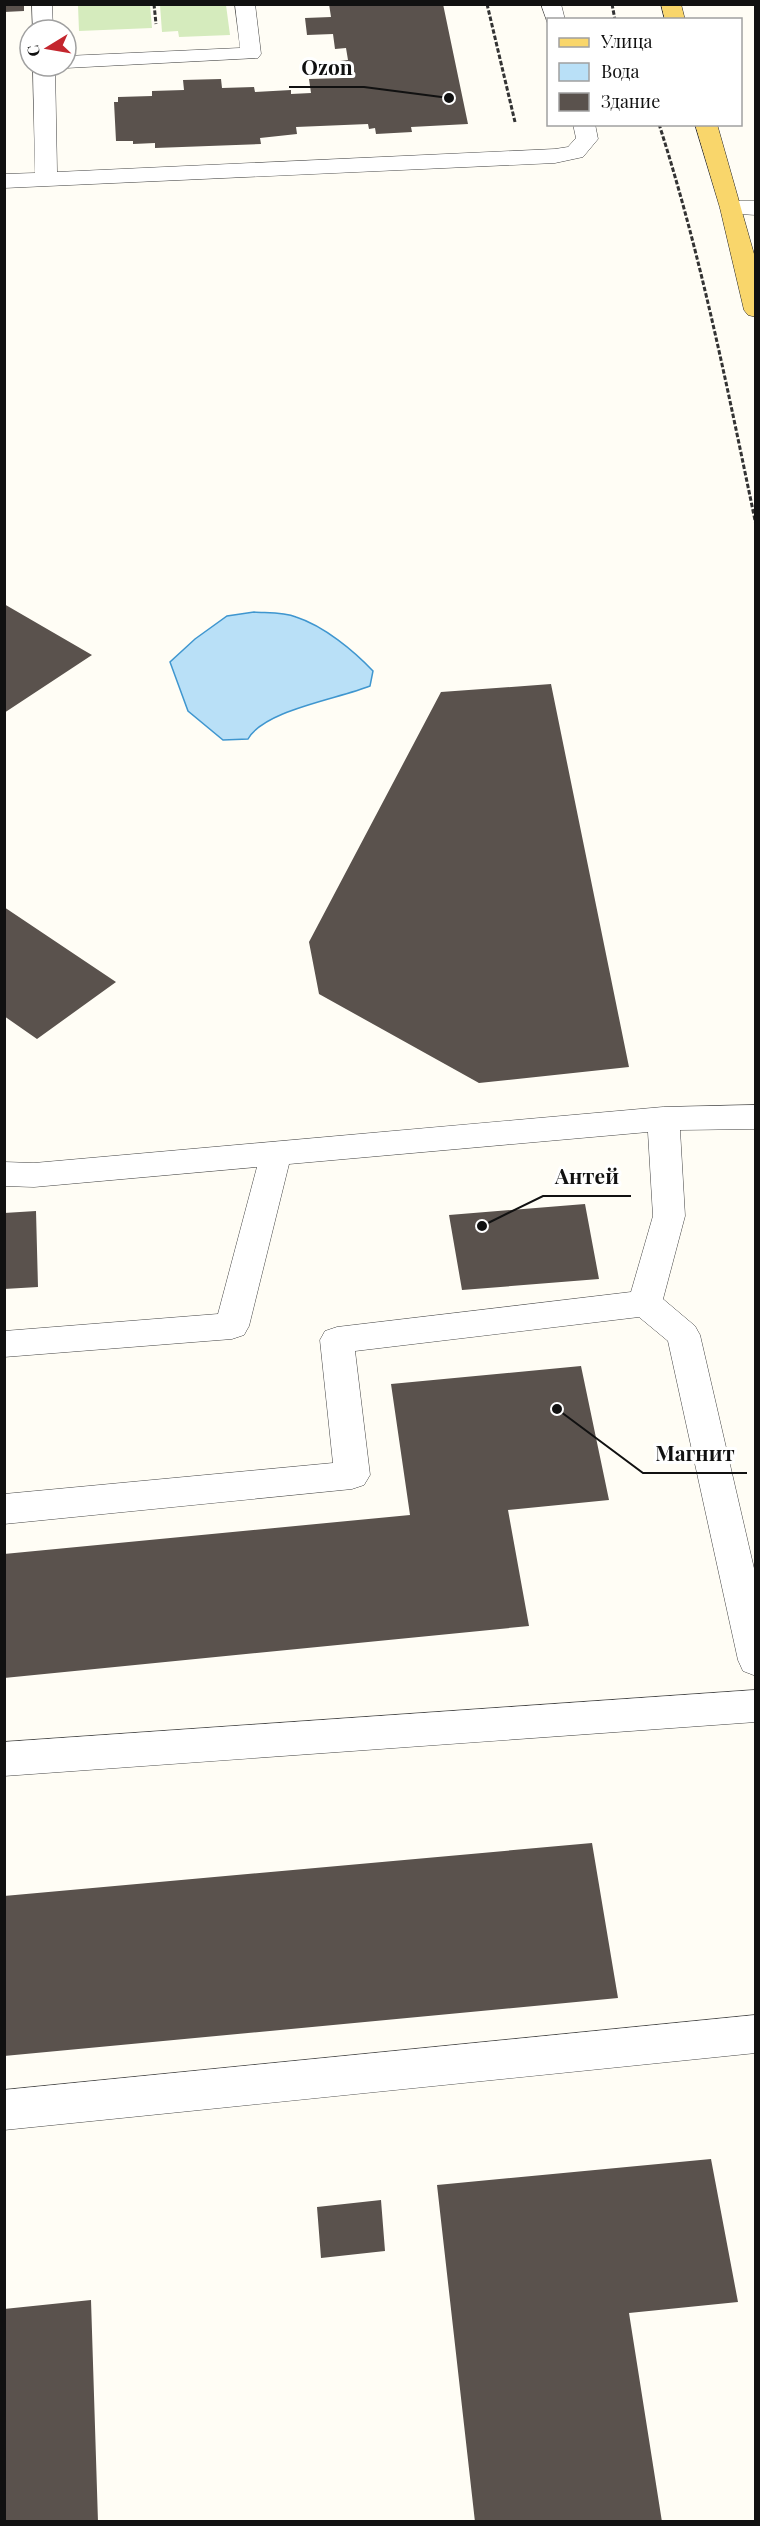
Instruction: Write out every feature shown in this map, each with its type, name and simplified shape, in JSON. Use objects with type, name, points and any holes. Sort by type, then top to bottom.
[{"type":"main road","points":[[707,126],[731,208],[756,310]]},
{"type":"street","points":[[78,61],[251,54],[245,4]]},
{"type":"street","points":[[44,78],[46,179]]},
{"type":"street","points":[[4,181],[555,156],[575,152],[588,139],[585,126]]},
{"type":"street","points":[[731,208],[756,208]]},
{"type":"street","points":[[4,1174],[34,1175],[663,1119],[756,1117]]},
{"type":"street","points":[[645,1303],[669,1216],[663,1119]]},
{"type":"street","points":[[4,1344],[232,1326],[276,1153]]},
{"type":"street","points":[[4,1509],[352,1475],[338,1340],[645,1303],[683,1335],[756,1660]]},
{"type":"street","points":[[4,1759],[756,1706]]},
{"type":"street","points":[[4,2110],[756,2034]]},
{"type":"path","points":[[487,4],[523,158]]},
{"type":"path","points":[[659,126],[670,158],[722,361],[756,525]]},
{"type":"green space","points":[[78,5],[150,5],[152,28],[79,31]]},
{"type":"green space","points":[[160,5],[226,5],[230,35],[179,37],[178,31],[162,32]]},
{"type":"water","points":[[254,612],[291,615],[328,633],[348,647],[373,671],[370,686],[285,713],[269,720],[248,739],[223,740],[188,711],[170,662],[195,639],[227,616]]},
{"type":"building","points":[[4,4],[24,4],[24,11],[4,12]]},
{"type":"building","points":[[329,4],[443,4],[468,124],[411,127],[412,132],[376,134],[375,128],[369,129],[368,124],[296,127],[297,134],[260,138],[261,144],[155,148],[155,143],[133,144],[133,141],[116,141],[114,102],[118,102],[118,97],[152,96],[152,91],[184,90],[183,80],[221,79],[222,88],[254,87],[255,92],[291,90],[291,94],[311,93],[309,79],[343,78],[340,61],[348,60],[346,48],[335,49],[333,34],[307,35],[305,18],[331,17]]},
{"type":"building","points":[[4,604],[92,655],[4,713]]},
{"type":"building","points":[[551,684],[629,1067],[479,1083],[319,994],[309,942],[441,692]]},
{"type":"building","points":[[4,907],[116,982],[37,1039],[4,1016]]},
{"type":"building","points":[[585,1204],[599,1279],[462,1290],[449,1215]]},
{"type":"building","points":[[36,1211],[38,1287],[4,1289],[4,1213]]},
{"type":"building","points":[[581,1366],[609,1500],[508,1510],[529,1626],[4,1678],[4,1554],[410,1515],[391,1384]]},
{"type":"building","points":[[592,1843],[618,1998],[4,2056],[4,1896]]},
{"type":"building","points":[[711,2159],[738,2302],[629,2313],[662,2522],[475,2522],[437,2185]]},
{"type":"building","points":[[381,2200],[385,2251],[321,2258],[317,2207]]},
{"type":"building","points":[[91,2300],[98,2522],[4,2522],[4,2309]]},
{"type":"place","name":"Ozon","points":[[449,98]]},
{"type":"place","name":"Антей","points":[[482,1226]]},
{"type":"place","name":"Магнит","points":[[557,1409]]}]
